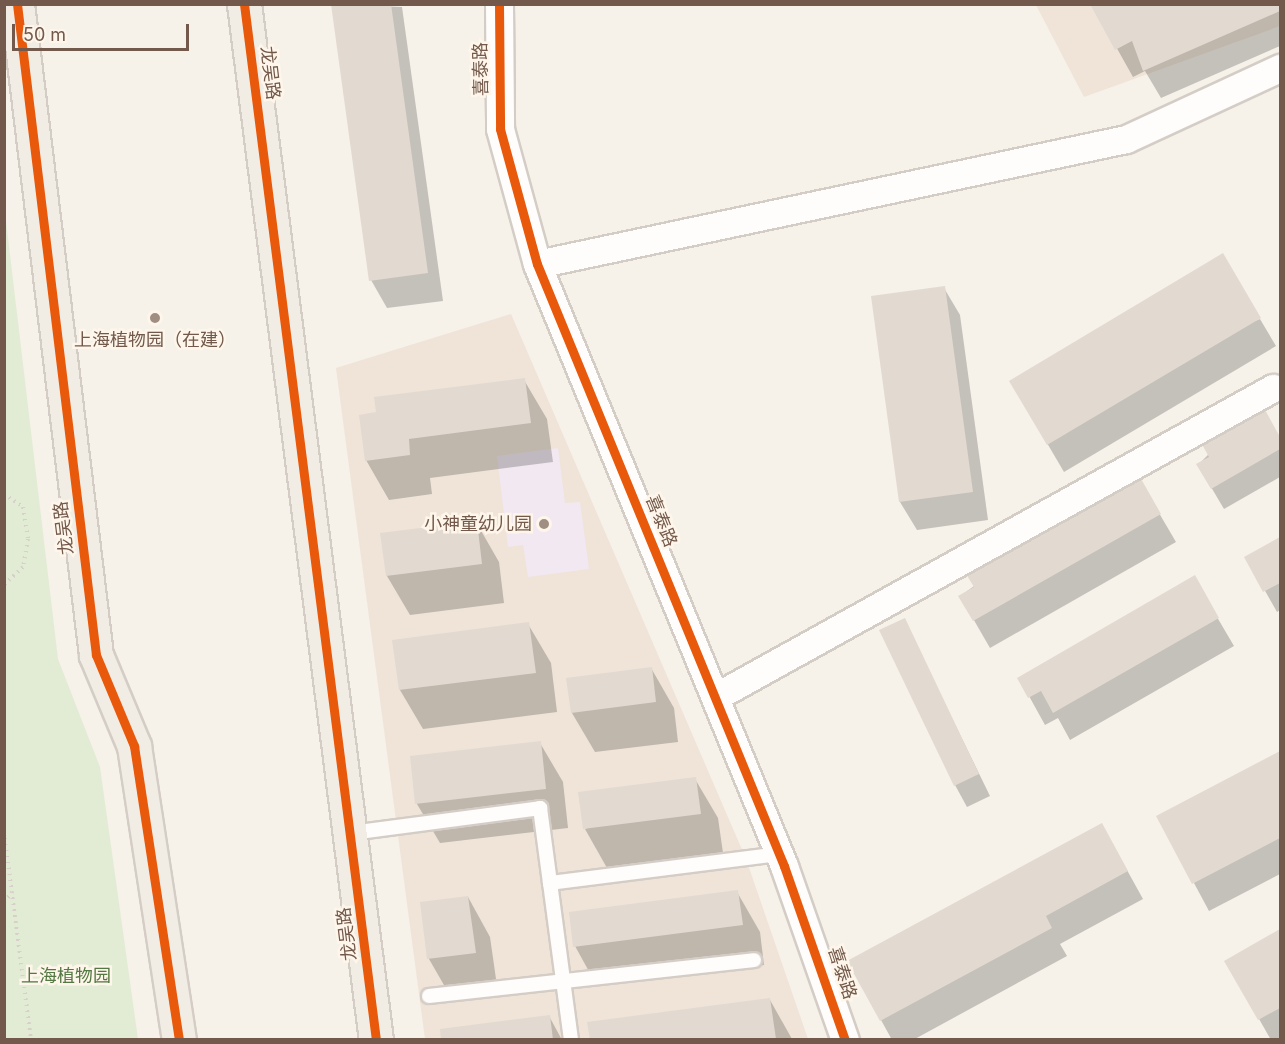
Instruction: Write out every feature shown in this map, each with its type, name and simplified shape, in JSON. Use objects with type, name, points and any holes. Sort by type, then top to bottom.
[{"type":"main road","name":"龙吴路","points":[[17,4],[96,656],[134,746],[179,1040]]},
{"type":"main road","name":"龙吴路","points":[[244,4],[376,1040]]},
{"type":"street","name":"喜泰路","points":[[499,4],[500,129],[537,264],[779,854],[845,1040]]},
{"type":"street","points":[[537,264],[1126,140],[1281,68]]},
{"type":"street","points":[[715,698],[1273,388]]},
{"type":"lane","points":[[351,833],[540,808],[571,1040]]},
{"type":"lane","points":[[550,883],[779,854]]},
{"type":"lane","points":[[429,996],[754,960]]},
{"type":"path","points":[[4,494],[23,507],[28,540],[23,567],[4,585]]},
{"type":"path","points":[[4,832],[31,1040]]},
{"type":"path","points":[[4,902],[12,891]]},
{"type":"shaded area","points":[[1036,5],[1280,5],[1280,26],[1084,97]]},
{"type":"shaded area","points":[[511,314],[746,859],[808,1039],[425,1039],[336,368]]},
{"type":"shaded area","name":"小神童幼儿园","points":[[558,448],[565,503],[580,502],[589,569],[528,577],[523,545],[508,547],[497,456]]},
{"type":"green space","name":"上海植物园","points":[[4,204],[58,659],[100,767],[138,1039],[5,1039]]},
{"type":"building","points":[[331,4],[391,4],[428,273],[369,281]]},
{"type":"building","points":[[1090,4],[1280,4],[1280,11],[1143,71],[1132,41],[1115,50]]},
{"type":"building","points":[[1223,253],[1261,318],[1047,445],[1009,381]]},
{"type":"building","points":[[945,286],[973,492],[899,502],[871,296]]},
{"type":"building","points":[[525,378],[531,423],[409,439],[410,455],[365,461],[359,415],[376,412],[374,397]]},
{"type":"building","points":[[1260,401],[1280,437],[1280,449],[1211,489],[1196,464],[1209,457],[1198,437]]},
{"type":"building","points":[[1136,470],[1161,514],[973,621],[958,596],[974,587],[963,569]]},
{"type":"building","points":[[477,521],[482,564],[386,576],[380,533]]},
{"type":"building","points":[[1280,537],[1280,583],[1263,592],[1244,557]]},
{"type":"building","points":[[1195,575],[1219,618],[1053,713],[1041,691],[1028,698],[1017,678]]},
{"type":"building","points":[[905,618],[979,774],[954,786],[879,630]]},
{"type":"building","points":[[529,622],[536,673],[399,690],[392,640]]},
{"type":"building","points":[[652,667],[656,702],[571,713],[566,678]]},
{"type":"building","points":[[541,741],[546,789],[415,804],[410,756]]},
{"type":"building","points":[[1280,751],[1280,838],[1192,884],[1156,816]]},
{"type":"building","points":[[696,777],[701,814],[583,829],[578,792]]},
{"type":"building","points":[[1102,823],[1128,871],[1046,916],[1052,928],[880,1021],[847,961]]},
{"type":"building","points":[[738,890],[743,925],[573,947],[569,912]]},
{"type":"building","points":[[468,896],[476,953],[427,959],[420,902]]},
{"type":"building","points":[[1280,929],[1280,1008],[1258,1020],[1224,961]]},
{"type":"building","points":[[770,998],[776,1039],[590,1040],[587,1022]]},
{"type":"building","points":[[550,1015],[553,1040],[441,1040],[440,1029]]},
{"type":"cycle path","points":[[17,4],[96,655],[134,746],[179,1040]]},
{"type":"cycle path","points":[[244,4],[376,1040]]},
{"type":"cycle path","points":[[499,4],[500,129],[537,264],[784,866],[845,1040]]},
{"type":"place","name":"上海植物园（在建）","points":[[155,318]]},
{"type":"place","name":"小神童幼儿园","points":[[544,524]]}]
